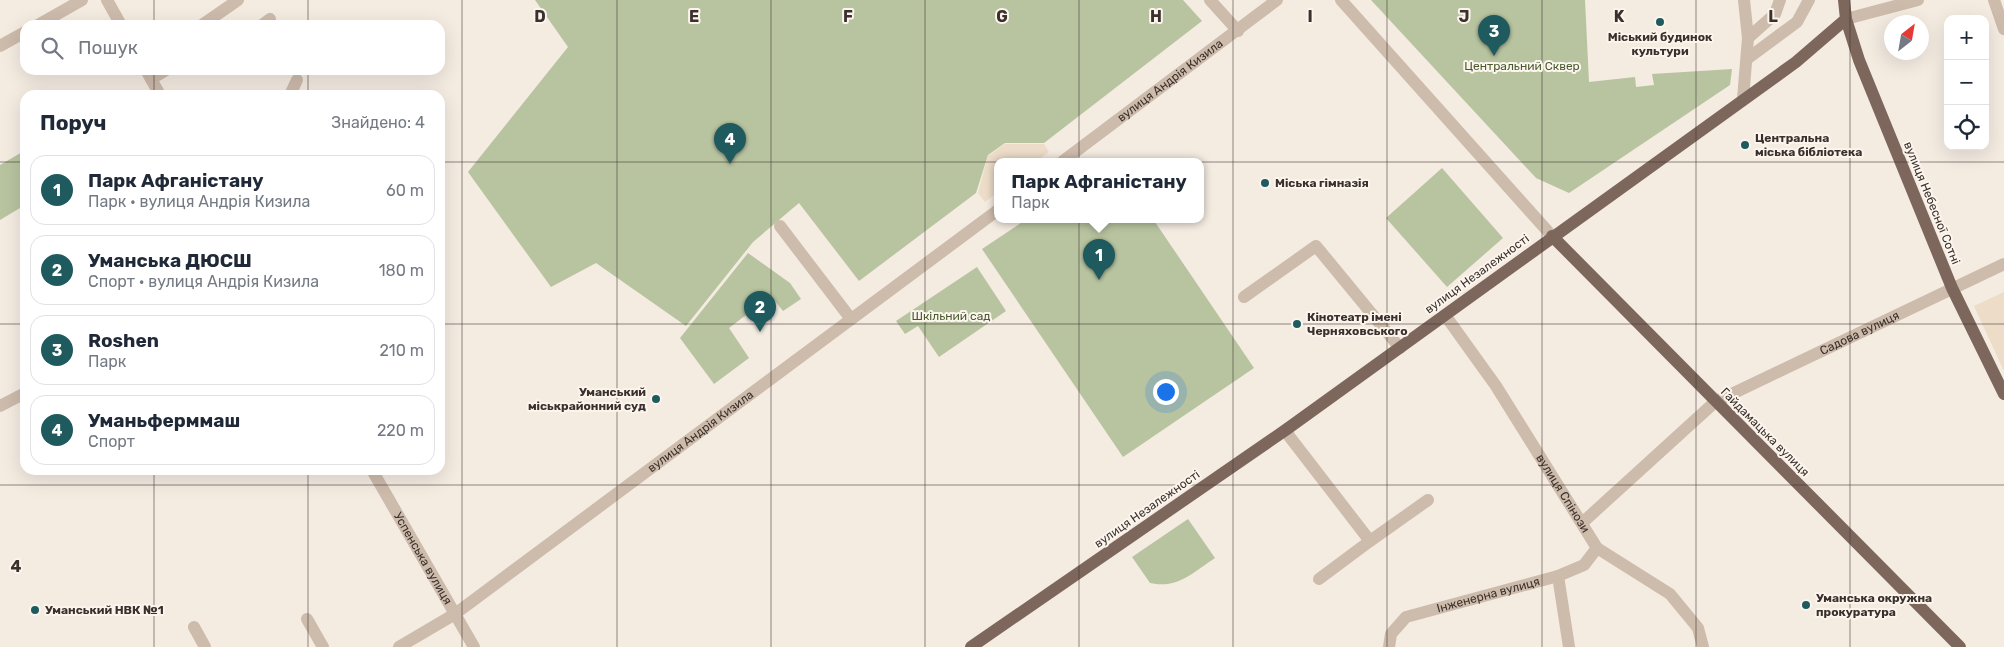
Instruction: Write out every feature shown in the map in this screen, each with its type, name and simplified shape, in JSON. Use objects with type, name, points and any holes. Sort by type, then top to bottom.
[{"type":"main road","name":"вулиця Небесної Сотні","points":[[1844,0],[1846,19],[1859,60],[1952,288],[2004,394]]},
{"type":"main road","name":"вулиця Незалежності","points":[[971,647],[1287,430],[1552,236],[1796,62],[1846,19]]},
{"type":"main road","name":"Гайдамацька вулиця","points":[[1552,236],[1960,647]]},
{"type":"street","points":[[47,20],[82,0]]},
{"type":"street","points":[[107,0],[118,20]]},
{"type":"street","points":[[209,20],[238,0]]},
{"type":"street","points":[[1210,0],[1238,31]]},
{"type":"street","name":"вулиця Андрія Кизила","points":[[1067,158],[1277,0]]},
{"type":"street","points":[[1341,0],[1552,236]]},
{"type":"street","points":[[1743,99],[1748,38],[1744,0]]},
{"type":"street","points":[[1748,38],[1775,14],[1780,0]]},
{"type":"street","points":[[1747,59],[1797,22],[1809,0]]},
{"type":"street","points":[[1846,19],[1918,0]]},
{"type":"street","points":[[1994,0],[2004,28]]},
{"type":"street","points":[[0,46],[20,35]]},
{"type":"street","points":[[149,75],[157,90]]},
{"type":"street","points":[[292,90],[297,80]]},
{"type":"street","name":"вулиця Андрія Кизила","points":[[400,647],[455,614],[994,213]]},
{"type":"street","points":[[780,226],[852,319]]},
{"type":"street","points":[[1244,297],[1316,246],[1400,348]]},
{"type":"street","name":"Садова вулиця","points":[[1582,523],[1715,402],[2004,264]]},
{"type":"street","name":"вулиця Спінози","points":[[1445,315],[1496,386],[1597,548],[1670,594],[1698,628],[1704,647]]},
{"type":"street","points":[[0,406],[20,396]]},
{"type":"street","points":[[1287,430],[1289,436],[1370,541]]},
{"type":"street","name":"Успенська вулиця","points":[[375,475],[474,647]]},
{"type":"street","points":[[1319,579],[1428,500]]},
{"type":"street","name":"Інженерна вулиця","points":[[1389,647],[1391,634],[1406,617],[1558,576],[1584,565],[1597,548]]},
{"type":"street","points":[[1558,576],[1569,647]]},
{"type":"street","points":[[306,619],[323,647]]},
{"type":"street","points":[[194,627],[205,647]]},
{"type":"green space","points":[[535,0],[1183,0],[1202,21],[1044,143],[1005,143],[988,155],[976,193],[859,281],[799,203],[753,242],[686,326],[596,263],[551,287],[468,172],[568,47]]},
{"type":"green space","name":"Центральний Сквер","points":[[1371,0],[1585,0],[1589,82],[1635,77],[1636,87],[1654,85],[1652,74],[1732,69],[1730,85],[1569,193],[1536,178]]},
{"type":"green space","points":[[20,153],[20,208],[0,220],[0,165]]},
{"type":"green space","points":[[1442,168],[1503,238],[1447,287],[1386,218]]},
{"type":"green space","points":[[1021,223],[1156,223],[1254,368],[1123,457],[982,249]]},
{"type":"green space","points":[[748,253],[790,283],[801,299],[783,311],[771,296],[729,328],[749,358],[714,384],[680,338]]},
{"type":"green space","name":"Шкільний сад","points":[[977,267],[1006,311],[939,357],[918,326],[905,334],[896,321]]},
{"type":"green space","points":[[1188,519],[1215,558],[1177,582],[1169,584],[1150,583],[1132,557]]},
{"type":"shaded area","points":[[1005,144],[1044,144],[1049,152],[1041,158],[994,158],[994,195],[985,202],[978,193],[988,156]]},
{"type":"shaded area","points":[[2004,292],[2004,371],[1974,306]]},
{"type":"place","name":"Міський будинок культури","points":[[1660,22]]},
{"type":"place","name":"Roshen","points":[[1494,56]]},
{"type":"place","name":"Центральна міська бібліотека","points":[[1745,145]]},
{"type":"place","name":"Уманьферммаш","points":[[730,164]]},
{"type":"place","name":"Міська гімназія","points":[[1265,183]]},
{"type":"place","name":"Парк Афганістану","points":[[1099,280]]},
{"type":"place","name":"Кінотеатр імені Черняховського","points":[[1297,324]]},
{"type":"place","name":"Уманська ДЮСШ","points":[[760,332]]},
{"type":"place","name":"Уманський міськрайонний суд","points":[[656,399]]},
{"type":"place","name":"Уманська окружна прокуратура","points":[[1806,605]]},
{"type":"place","name":"Уманський НВК №1","points":[[35,610]]}]
